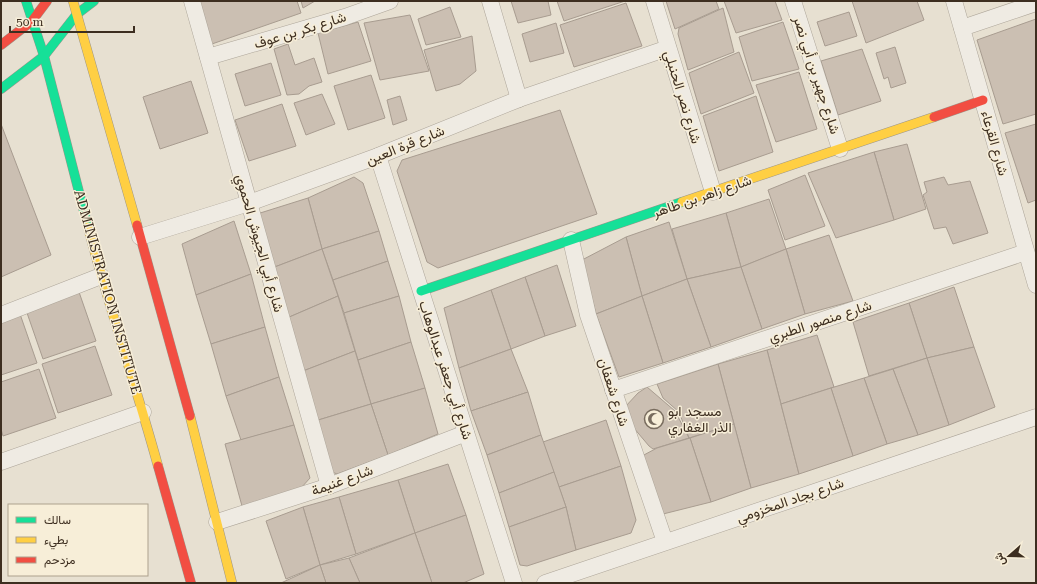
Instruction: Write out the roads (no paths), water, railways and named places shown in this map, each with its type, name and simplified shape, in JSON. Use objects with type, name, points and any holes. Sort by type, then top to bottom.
[{"type":"main road","name":"ADMINISTRATION INSTITUTE","points":[[26,1],[44,56],[101,276],[143,412],[191,583]]},
{"type":"main road","points":[[1,45],[32,21],[47,1]]},
{"type":"main road","points":[[73,1],[183,387],[232,583]]},
{"type":"main road","points":[[1,89],[44,56],[76,14],[94,1]]},
{"type":"main road","name":"شارع زاهر بن طاهر","points":[[421,291],[983,100]]},
{"type":"street","name":"شارع أبي الجيوش الحموي","points":[[192,1],[329,486]]},
{"type":"street","name":"شارع بكر بن عوف","points":[[208,57],[345,17],[390,1]]},
{"type":"street","points":[[490,1],[519,99]]},
{"type":"street","name":"شارع نصر الحنبلي","points":[[654,1],[713,192]]},
{"type":"street","name":"شارع جهير بن أبي نصر","points":[[793,1],[840,149]]},
{"type":"street","name":"شارع القرعاء","points":[[954,1],[983,100],[1028,242],[1036,285]]},
{"type":"street","points":[[962,28],[1036,3]]},
{"type":"street","name":"شارع قرة العين","points":[[140,237],[249,203],[378,156],[519,99],[668,48]]},
{"type":"street","name":"شارع أبي جعفر عبدالوهاب","points":[[378,156],[514,583]]},
{"type":"street","name":"شارع شعفان","points":[[571,240],[588,315],[665,542]]},
{"type":"street","name":"شارع منصور الطبري","points":[[613,390],[1028,242]]},
{"type":"street","points":[[1,315],[101,276]]},
{"type":"street","points":[[1,462],[143,412]]},
{"type":"street","name":"شارع بجاد المخزومي","points":[[545,583],[1036,417]]},
{"type":"street","name":"شارع غنيمة","points":[[217,522],[329,486],[466,433]]},
{"type":"place","name":"مسجد ابو الذر الغفاري","points":[[654,419]]}]
